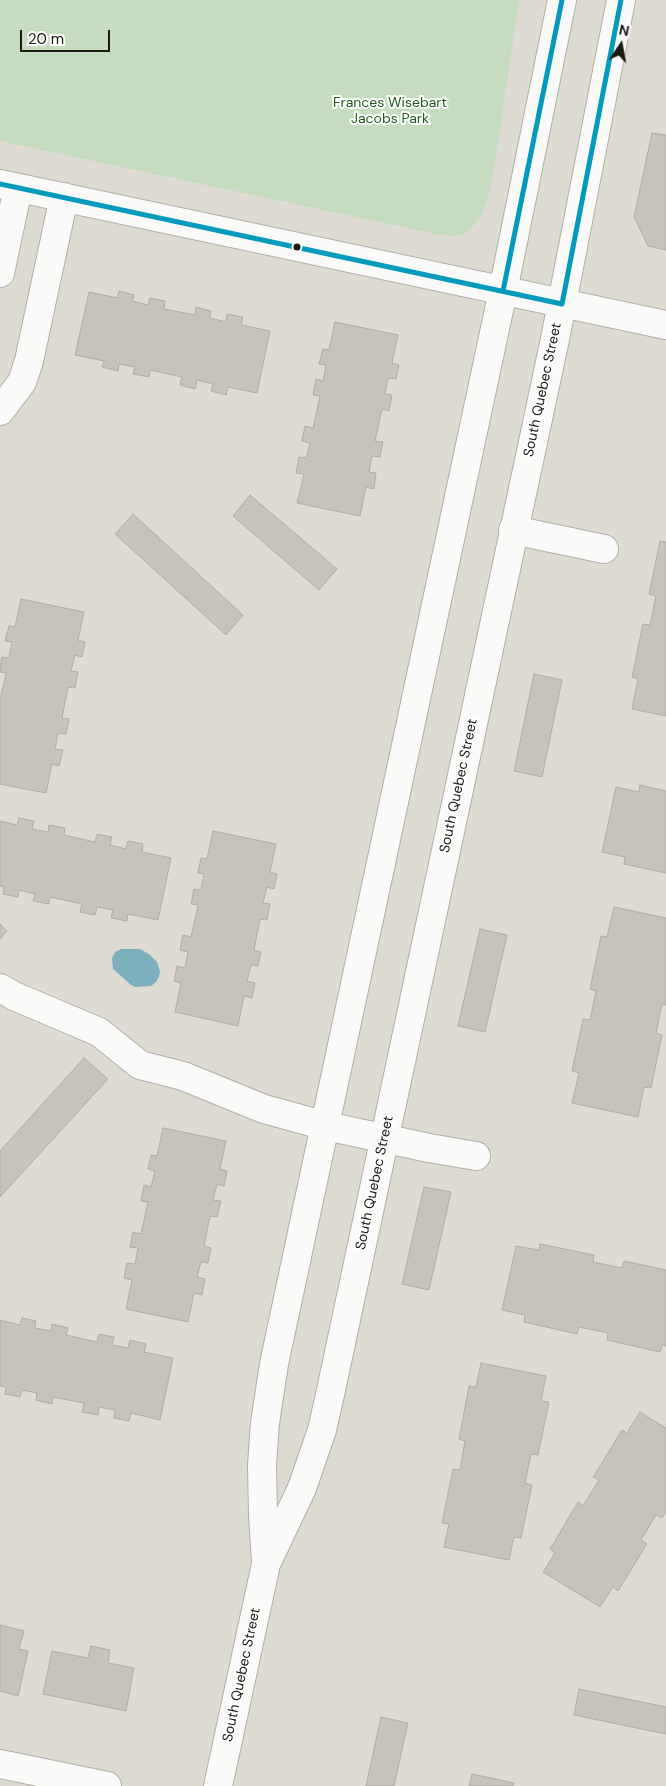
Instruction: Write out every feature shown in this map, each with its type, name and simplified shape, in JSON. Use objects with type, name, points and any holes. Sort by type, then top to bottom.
[{"type":"main road","name":"South Quebec Street","points":[[266,1564],[262,1473],[266,1414],[274,1364],[503,291],[562,0]]},
{"type":"main road","name":"South Quebec Street","points":[[218,1786],[266,1564],[302,1488],[322,1430],[562,304],[621,0]]},
{"type":"main road","points":[[0,273],[9,186],[666,325]]},
{"type":"main road","points":[[0,411],[22,382],[29,361],[64,197]]},
{"type":"main road","points":[[513,530],[604,549]]},
{"type":"main road","points":[[0,988],[14,996],[99,1032],[140,1065],[183,1076],[275,1113],[326,1126],[476,1156]]},
{"type":"main road","points":[[0,1764],[107,1786]]},
{"type":"green space","name":"Frances Wisebart Jacobs Park","points":[[0,0],[519,0],[497,151],[488,198],[482,214],[470,230],[461,234],[451,236],[436,234],[0,141]]},
{"type":"water","points":[[121,949],[140,949],[149,954],[157,962],[160,971],[156,982],[151,986],[135,987],[113,969],[112,958],[115,952]]},
{"type":"building","points":[[652,133],[666,135],[666,250],[648,246],[634,217]]},
{"type":"building","points":[[119,291],[134,295],[132,301],[148,305],[150,298],[165,301],[164,309],[195,315],[196,307],[211,311],[210,318],[226,322],[227,314],[243,317],[241,325],[270,331],[257,393],[228,387],[226,395],[211,391],[213,384],[197,380],[195,389],[180,385],[182,377],[150,370],[149,377],[133,374],[135,367],[119,364],[118,371],[102,367],[104,361],[75,355],[89,292],[117,298]]},
{"type":"building","points":[[335,322],[398,335],[392,363],[399,365],[396,379],[388,378],[385,394],[392,395],[389,411],[382,409],[375,441],[383,442],[380,457],[372,456],[369,472],[376,473],[374,489],[366,487],[360,516],[297,503],[304,474],[296,473],[299,457],[306,458],[310,443],[302,441],[305,426],[313,428],[320,396],[313,395],[316,379],[323,381],[326,365],[319,364],[323,349],[329,350]]},
{"type":"building","points":[[250,495],[337,569],[319,590],[233,516]]},
{"type":"building","points":[[133,514],[243,615],[226,635],[115,534]]},
{"type":"building","points":[[660,541],[666,542],[666,716],[632,709],[638,679],[632,677],[643,624],[650,625],[656,596],[649,594]]},
{"type":"building","points":[[21,599],[84,612],[78,640],[85,642],[82,657],[75,655],[71,671],[78,672],[75,688],[68,687],[62,718],[69,719],[66,734],[58,733],[55,749],[63,750],[59,766],[52,764],[46,793],[0,784],[0,700],[6,673],[0,672],[0,667],[2,657],[9,658],[12,642],[5,641],[9,626],[15,627]]},
{"type":"building","points":[[534,674],[562,680],[542,777],[514,771]]},
{"type":"building","points":[[640,785],[666,791],[666,873],[624,864],[625,857],[602,852],[616,787],[639,792]]},
{"type":"building","points":[[19,818],[34,821],[32,829],[48,832],[49,825],[65,828],[64,835],[95,842],[97,834],[112,837],[110,845],[126,849],[128,841],[143,844],[142,852],[171,858],[158,920],[128,914],[127,921],[111,918],[113,910],[97,907],[95,915],[80,912],[82,904],[50,897],[49,904],[33,901],[35,894],[19,890],[18,897],[3,894],[4,887],[0,886],[0,821],[17,825]]},
{"type":"building","points":[[213,831],[276,844],[270,872],[277,874],[274,889],[267,887],[263,903],[270,904],[267,920],[260,919],[254,950],[261,952],[258,966],[251,965],[247,981],[255,983],[252,998],[244,996],[238,1026],[175,1012],[181,983],[174,981],[177,966],[185,968],[188,952],[180,950],[183,935],[191,937],[198,905],[191,904],[194,889],[201,890],[204,874],[198,873],[201,858],[207,859]]},
{"type":"building","points":[[614,907],[666,918],[666,1005],[662,1004],[656,1033],[662,1035],[651,1088],[644,1087],[638,1117],[572,1103],[579,1073],[572,1071],[583,1019],[590,1020],[596,991],[590,989],[601,936],[607,937]]},
{"type":"building","points":[[0,924],[7,931],[0,939]]},
{"type":"building","points":[[480,929],[507,935],[485,1032],[458,1026]]},
{"type":"building","points":[[84,1058],[108,1079],[0,1197],[0,1151]]},
{"type":"building","points":[[163,1128],[226,1141],[220,1169],[227,1171],[224,1186],[217,1184],[213,1200],[221,1201],[217,1217],[210,1216],[204,1246],[211,1248],[208,1263],[201,1262],[197,1277],[205,1279],[202,1295],[194,1293],[188,1322],[126,1309],[132,1280],[124,1278],[127,1263],[135,1264],[138,1248],[130,1247],[133,1232],[141,1234],[148,1202],[141,1201],[144,1185],[151,1187],[155,1171],[148,1169],[151,1155],[157,1156]]},
{"type":"building","points":[[424,1187],[451,1192],[429,1290],[402,1284]]},
{"type":"building","points":[[540,1244],[594,1255],[593,1262],[622,1268],[624,1261],[666,1270],[666,1346],[662,1345],[660,1352],[607,1340],[608,1333],[579,1327],[577,1334],[524,1322],[525,1315],[502,1310],[516,1246],[539,1250]]},
{"type":"building","points":[[22,1318],[36,1321],[35,1328],[51,1331],[52,1324],[68,1328],[66,1335],[97,1342],[99,1334],[114,1337],[112,1345],[128,1348],[130,1340],[146,1344],[144,1352],[173,1358],[160,1420],[131,1413],[129,1421],[114,1418],[115,1410],[99,1407],[98,1415],[82,1412],[84,1403],[53,1397],[52,1404],[36,1400],[37,1393],[22,1390],[20,1397],[5,1394],[6,1387],[0,1386],[0,1320],[20,1325]]},
{"type":"building","points":[[481,1363],[546,1376],[541,1401],[549,1402],[538,1455],[531,1454],[525,1483],[532,1485],[521,1538],[514,1537],[509,1560],[444,1547],[449,1524],[442,1523],[453,1469],[460,1470],[465,1441],[459,1439],[469,1386],[476,1387]]},
{"type":"building","points":[[640,1412],[666,1428],[666,1512],[662,1518],[656,1515],[641,1540],[647,1544],[618,1591],[613,1587],[600,1607],[543,1572],[555,1553],[550,1549],[578,1502],[583,1506],[599,1480],[593,1477],[622,1430],[627,1433]]},
{"type":"building","points":[[0,1625],[24,1631],[19,1649],[28,1651],[18,1696],[0,1691]]},
{"type":"building","points":[[91,1646],[110,1650],[108,1663],[134,1668],[126,1711],[43,1694],[52,1651],[88,1658]]},
{"type":"building","points":[[579,1689],[666,1707],[666,1734],[574,1715]]},
{"type":"building","points":[[381,1717],[408,1723],[394,1786],[366,1786]]},
{"type":"building","points":[[472,1774],[514,1783],[513,1786],[469,1786]]},
{"type":"transit line","points":[[503,291],[562,0]]},
{"type":"transit line","points":[[562,304],[621,0]]},
{"type":"transit line","points":[[0,184],[562,304]]}]
